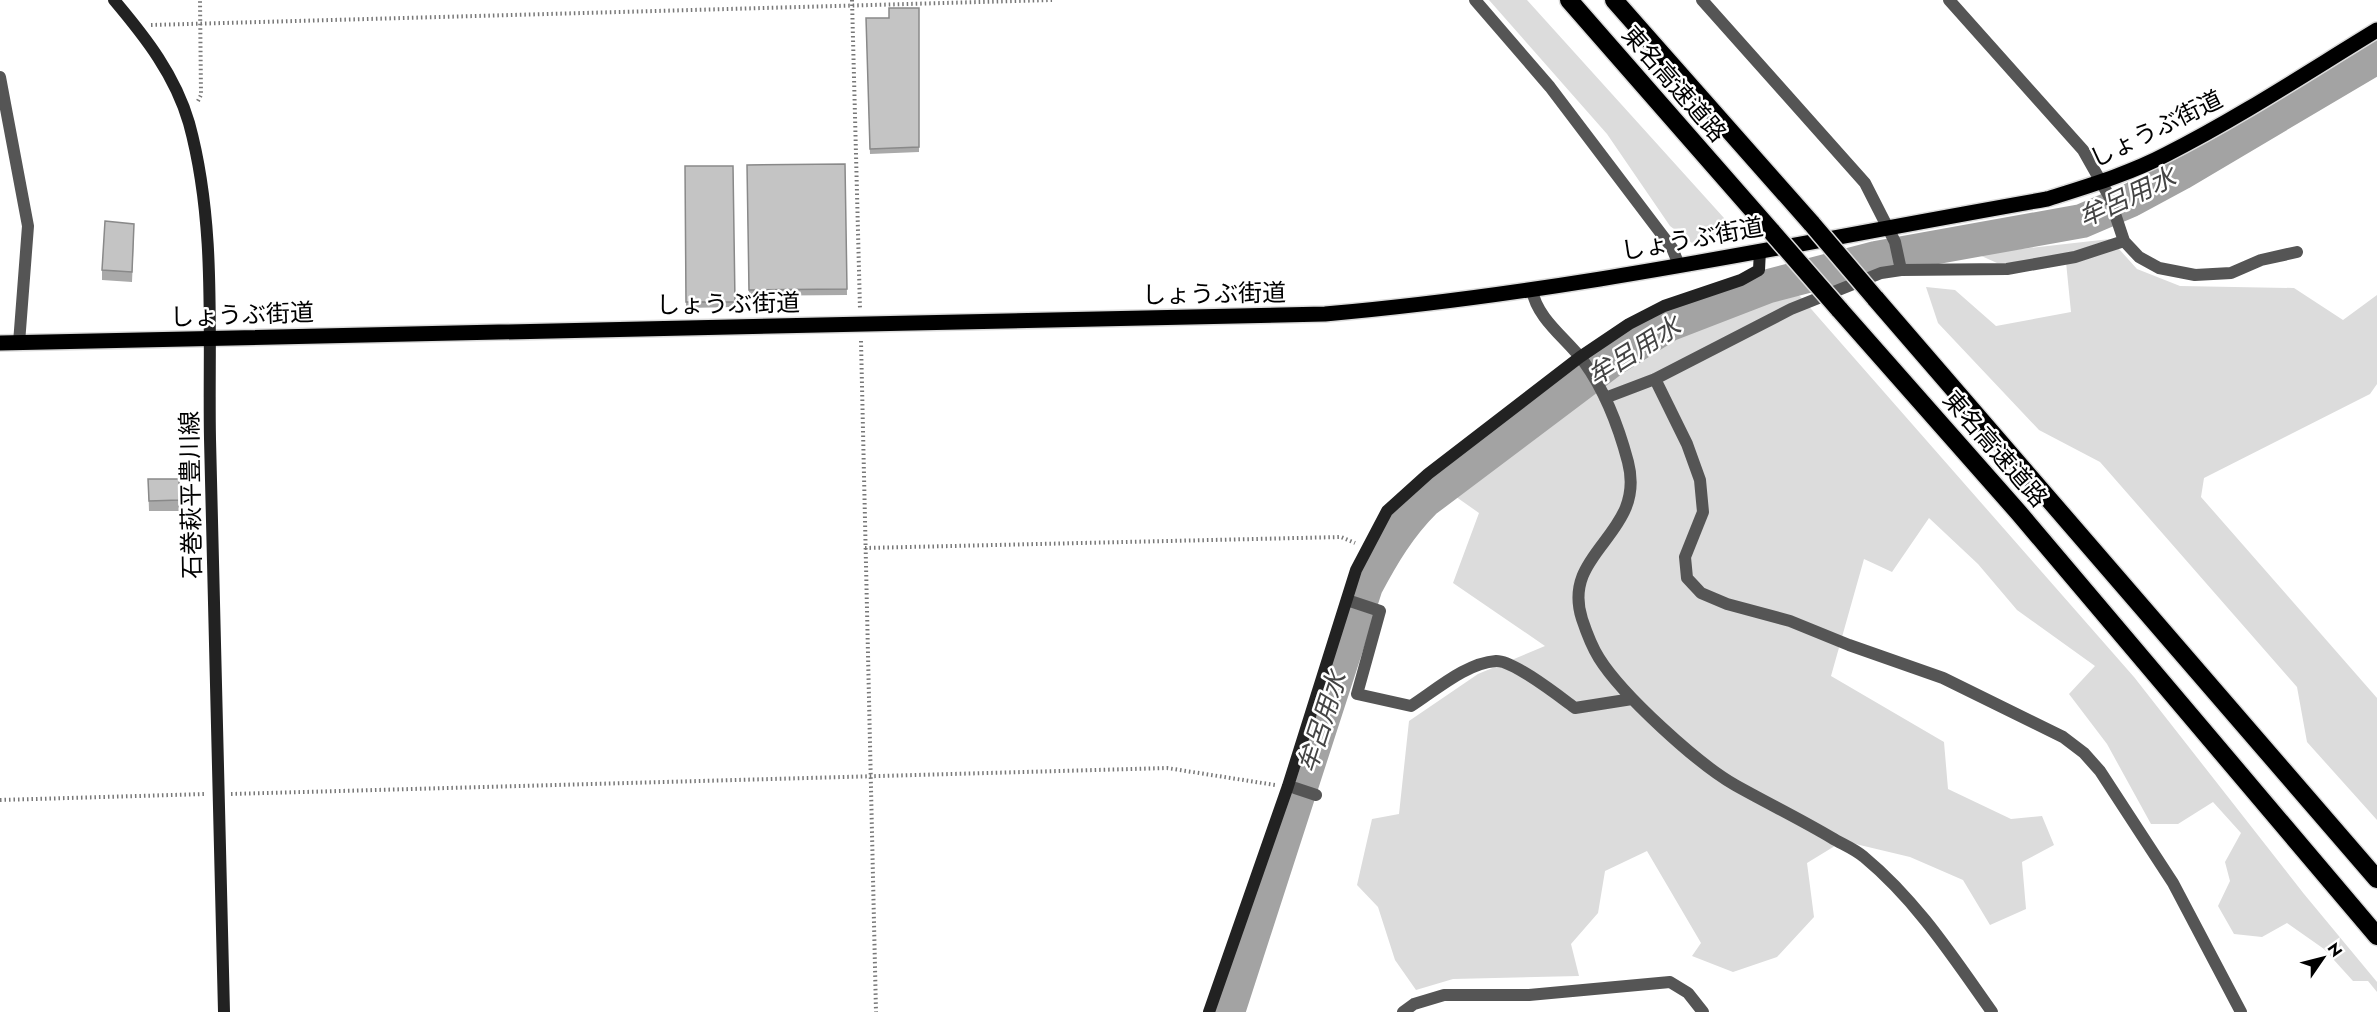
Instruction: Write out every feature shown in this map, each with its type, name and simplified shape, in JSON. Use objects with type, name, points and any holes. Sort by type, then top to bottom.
[{"type":"highway","name":"東名高速道路","points":[[1569,0],[2019,513],[2377,936]]},
{"type":"highway","name":"東名高速道路","points":[[1614,0],[1812,224],[2377,879]]},
{"type":"main road","name":"石巻萩平豊川線","points":[[114,0],[162,60],[189,122],[201,173],[209,338],[224,1012]]},
{"type":"main road","name":"しょうぶ街道","points":[[0,343],[1325,314],[1421,306],[1532,290],[2047,199],[2101,182],[2176,149],[2248,109],[2377,30]]},
{"type":"main road","points":[[1209,1012],[1291,787],[1367,549],[1387,511],[1404,494],[1629,324],[1664,306],[1741,280],[1759,270],[1760,250]]},
{"type":"street","points":[[1474,0],[1550,87],[1672,248],[1678,265]]},
{"type":"street","points":[[1702,0],[1865,183],[1895,242],[1900,266]]},
{"type":"street","points":[[1949,0],[2083,150],[2109,196],[2124,241],[2139,256],[2159,268],[2195,275],[2231,273],[2261,260],[2297,252]]},
{"type":"street","points":[[0,77],[28,226],[19,343]]},
{"type":"street","points":[[1603,395],[1655,379],[1791,309],[1900,266],[2007,269],[2075,257],[2124,241]]},
{"type":"street","points":[[1532,290],[1534,305],[1583,361],[1603,395],[1629,464],[1632,494],[1626,513],[1585,568],[1578,590],[1581,617],[1598,658],[1632,699],[1706,765],[1733,784],[1783,809],[1863,856],[1918,910],[1992,1012]]},
{"type":"street","points":[[1655,379],[1687,444],[1700,480],[1703,512],[1685,556],[1687,578],[1701,593],[1727,604],[1790,621],[1849,645],[1943,678],[2063,737],[2100,771],[2173,882],[2241,1012]]},
{"type":"street","points":[[1350,601],[1380,610],[1357,694],[1411,706],[1469,669],[1498,661],[1522,671],[1575,708],[1632,699]]},
{"type":"street","points":[[1291,787],[1316,795]]},
{"type":"street","points":[[1403,1012],[1414,1004],[1444,995],[1529,996],[1670,982],[1688,993],[1703,1012]]},
{"type":"path","points":[[189,122],[201,95],[200,0]]},
{"type":"path","points":[[852,0],[876,1012]]},
{"type":"path","points":[[140,31],[155,23],[201,21],[1052,0]]},
{"type":"path","points":[[864,548],[1341,537],[1367,549]]},
{"type":"path","points":[[0,800],[1167,768],[1291,787]]},
{"type":"shaded area","points":[[1489,0],[1527,0],[1724,218],[1725,233],[1692,243],[1670,226],[1607,134]]},
{"type":"shaded area","points":[[2110,239],[2137,269],[2180,286],[2294,288],[2343,320],[2377,295],[2377,384],[2370,394],[2204,478],[2201,497],[2377,698],[2377,820],[2307,742],[2297,687],[2100,462],[2039,430],[1938,323],[1926,287],[1955,290],[1996,326],[2071,312],[2066,262],[1997,263],[1977,254]]},
{"type":"shaded area","points":[[1798,294],[2134,677],[2304,894],[2377,982],[2377,992],[2368,981],[2353,981],[2324,949],[2287,923],[2262,937],[2234,934],[2218,906],[2230,881],[2225,862],[2241,833],[2213,802],[2178,824],[2151,824],[2107,744],[2069,694],[2095,666],[2017,610],[1978,564],[1929,518],[1892,572],[1864,559],[1831,676],[1944,742],[1948,789],[2011,819],[2042,816],[2054,845],[2022,862],[2026,909],[1990,925],[1963,880],[1910,857],[1843,841],[1807,863],[1814,917],[1777,957],[1733,972],[1692,956],[1701,943],[1647,851],[1605,871],[1598,913],[1571,944],[1579,976],[1453,979],[1416,990],[1395,960],[1378,907],[1357,885],[1372,819],[1399,814],[1409,721],[1478,674],[1545,646],[1453,583],[1479,513],[1452,494],[1572,404],[1663,344],[1709,320],[1754,303]]},
{"type":"building","points":[[889,8],[919,8],[919,147],[870,149],[866,18],[889,18]]},
{"type":"building","points":[[845,164],[847,289],[749,290],[747,165]]},
{"type":"building","points":[[685,166],[733,166],[735,302],[686,302]]},
{"type":"building","points":[[105,221],[134,224],[132,272],[102,270]]},
{"type":"building","points":[[148,479],[179,479],[179,500],[149,501]]},
{"type":"waterway","name":"牟呂用水","points":[[1228,1012],[1366,586],[1392,541],[1425,501],[1615,358],[1668,325],[1769,286],[1876,258],[2082,221],[2131,200],[2181,173],[2377,57]]}]
